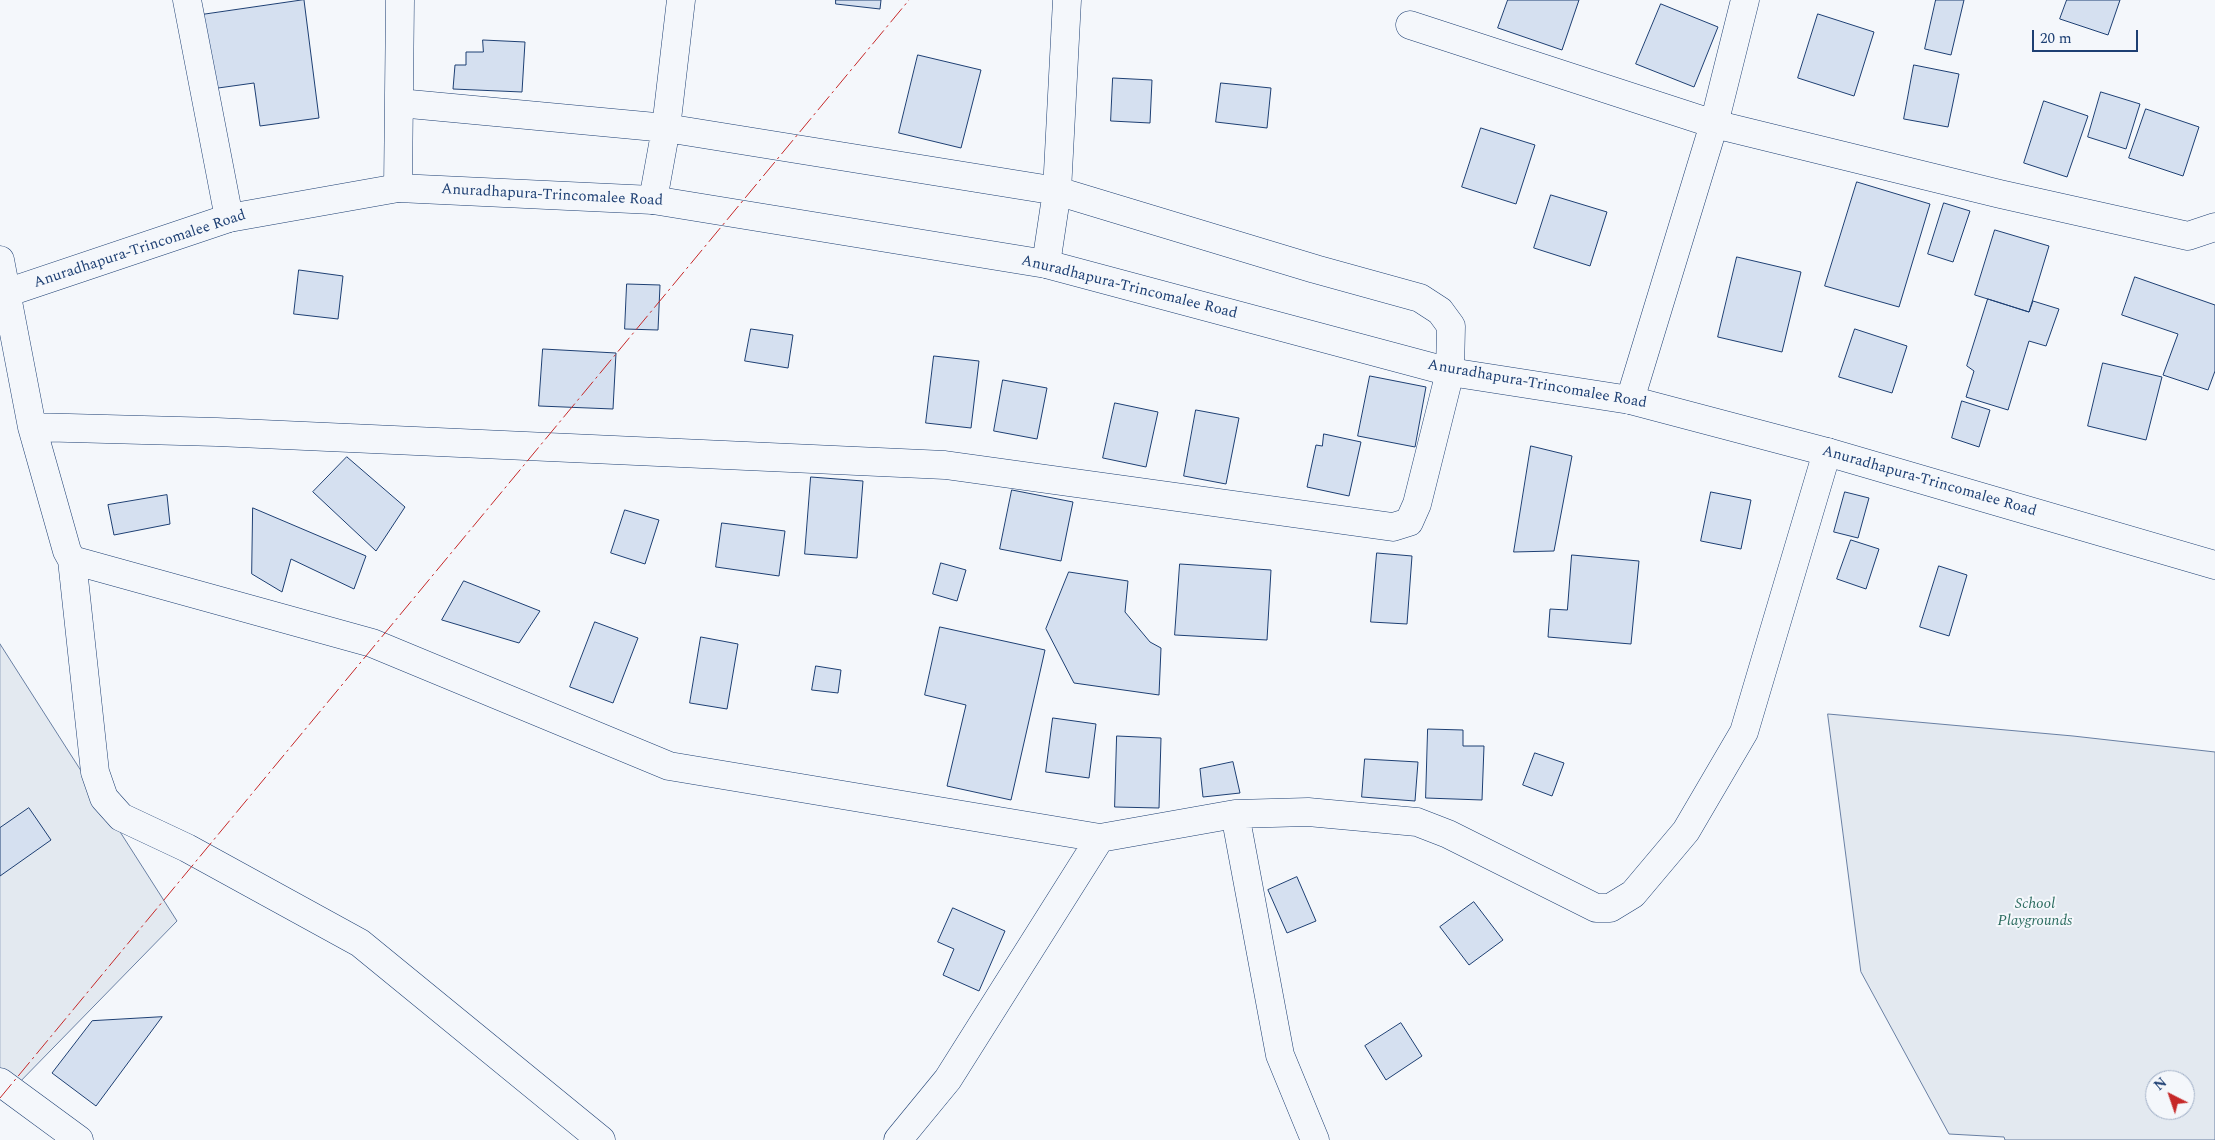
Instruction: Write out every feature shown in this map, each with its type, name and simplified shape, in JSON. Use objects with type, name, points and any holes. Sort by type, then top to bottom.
[{"type":"main road","points":[[187,0],[230,218]]},
{"type":"main road","points":[[398,188],[400,0]]},
{"type":"main road","points":[[653,200],[666,128],[681,0]]},
{"type":"main road","points":[[1046,264],[1057,191],[1067,0]]},
{"type":"main road","points":[[1630,400],[1714,124],[1744,0]]},
{"type":"main road","points":[[1410,25],[1714,124],[2000,194],[2188,236],[2215,227]]},
{"type":"main road","points":[[32,427],[227,432],[945,465],[1393,528],[1409,522],[1417,504],[1450,372],[1451,326],[1440,311],[1420,298],[1315,269],[1057,191],[666,128],[398,103]]},
{"type":"main road","name":"Anuradhapura-Trincomalee Road","points":[[3,294],[230,218],[398,188],[653,200],[1046,264],[1450,372],[1630,400],[1827,452],[2215,565]]},
{"type":"main road","points":[[0,260],[3,294],[32,427],[67,551],[72,560],[95,772],[104,798],[121,817],[186,848],[360,943],[601,1140]]},
{"type":"main road","points":[[72,560],[372,643],[669,766],[1100,838],[1235,814],[1308,812],[1417,822],[1448,834],[1596,908],[1610,908],[1633,894],[1686,832],[1744,732],[1827,452]]},
{"type":"main road","points":[[1235,814],[1280,1054],[1315,1140]]},
{"type":"main road","points":[[898,1140],[948,1079],[1100,838]]},
{"type":"main road","points":[[0,1082],[79,1140]]},
{"type":"green space","points":[[0,644],[177,921],[12,1090],[0,1078]]},
{"type":"green space","name":"School Playgrounds","points":[[1828,714],[2073,736],[2215,752],[2215,1140],[2005,1140],[2004,1137],[1949,1134],[1861,972]]},
{"type":"building","points":[[304,0],[319,118],[260,126],[254,83],[211,89],[201,15]]},
{"type":"building","points":[[836,0],[881,0],[880,9],[836,4]]},
{"type":"building","points":[[1508,0],[1579,0],[1562,50],[1498,28]]},
{"type":"building","points":[[1936,0],[1964,0],[1951,55],[1925,49]]},
{"type":"building","points":[[2067,0],[2120,0],[2108,35],[2060,19]]},
{"type":"building","points":[[1661,4],[1718,27],[1694,87],[1636,64]]},
{"type":"building","points":[[1818,14],[1874,32],[1854,96],[1798,78]]},
{"type":"building","points":[[483,40],[525,42],[522,92],[453,89],[455,65],[466,65],[466,52],[483,52]]},
{"type":"building","points":[[918,55],[981,70],[961,148],[899,133]]},
{"type":"building","points":[[1914,65],[1959,74],[1948,127],[1904,119]]},
{"type":"building","points":[[1113,78],[1152,80],[1150,123],[1111,121]]},
{"type":"building","points":[[1221,83],[1271,88],[1267,128],[1216,122]]},
{"type":"building","points":[[2101,92],[2140,104],[2126,149],[2088,137]]},
{"type":"building","points":[[2044,101],[2088,116],[2067,177],[2024,163]]},
{"type":"building","points":[[2146,109],[2199,127],[2183,176],[2129,158]]},
{"type":"building","points":[[1481,128],[1535,145],[1516,204],[1462,187]]},
{"type":"building","points":[[1857,182],[1930,204],[1899,307],[1825,286]]},
{"type":"building","points":[[1551,195],[1607,212],[1590,266],[1534,248]]},
{"type":"building","points":[[1944,203],[1970,211],[1953,262],[1928,254]]},
{"type":"building","points":[[1995,230],[2049,246],[2029,312],[1975,295]]},
{"type":"building","points":[[1737,257],[1801,272],[1782,352],[1718,337]]},
{"type":"building","points":[[299,270],[343,276],[338,319],[294,314]]},
{"type":"building","points":[[2135,277],[2215,305],[2215,371],[2208,390],[2163,375],[2178,334],[2122,315]]},
{"type":"building","points":[[627,284],[660,285],[658,330],[625,329]]},
{"type":"building","points":[[1988,299],[2029,312],[2033,301],[2059,309],[2046,346],[2029,341],[2008,410],[1966,397],[1974,371],[1967,366]]},
{"type":"building","points":[[751,329],[793,335],[788,368],[745,361]]},
{"type":"building","points":[[1855,329],[1907,346],[1892,393],[1839,377]]},
{"type":"building","points":[[543,349],[616,353],[613,409],[539,406]]},
{"type":"building","points":[[934,356],[979,361],[971,428],[926,423]]},
{"type":"building","points":[[2103,363],[2162,377],[2146,440],[2088,426]]},
{"type":"building","points":[[1370,376],[1426,387],[1415,447],[1358,436]]},
{"type":"building","points":[[1003,380],[1047,388],[1037,439],[994,431]]},
{"type":"building","points":[[1962,401],[1990,410],[1979,447],[1952,438]]},
{"type":"building","points":[[1115,403],[1158,412],[1146,467],[1103,458]]},
{"type":"building","points":[[1196,410],[1239,418],[1226,484],[1184,476]]},
{"type":"building","points":[[1324,434],[1361,442],[1349,496],[1307,487],[1316,445],[1322,446]]},
{"type":"building","points":[[1531,446],[1572,456],[1554,551],[1514,552]]},
{"type":"building","points":[[347,457],[405,507],[376,551],[313,492]]},
{"type":"building","points":[[811,477],[863,481],[857,558],[805,554]]},
{"type":"building","points":[[1012,490],[1073,502],[1061,561],[1000,549]]},
{"type":"building","points":[[1711,492],[1751,500],[1741,549],[1701,541]]},
{"type":"building","points":[[1845,492],[1869,498],[1858,538],[1834,532]]},
{"type":"building","points":[[167,495],[170,524],[114,535],[108,505]]},
{"type":"building","points":[[253,508],[366,556],[354,589],[291,559],[282,592],[252,574]]},
{"type":"building","points":[[625,510],[659,520],[645,564],[611,553]]},
{"type":"building","points":[[722,523],[785,531],[779,576],[716,567]]},
{"type":"building","points":[[1851,540],[1879,549],[1866,589],[1837,579]]},
{"type":"building","points":[[1377,553],[1412,556],[1407,624],[1371,622]]},
{"type":"building","points":[[1572,555],[1639,561],[1631,644],[1548,637],[1550,609],[1567,610]]},
{"type":"building","points":[[941,563],[966,570],[957,601],[933,594]]},
{"type":"building","points":[[1180,564],[1271,570],[1267,640],[1175,635]]},
{"type":"building","points":[[1939,566],[1967,575],[1949,636],[1920,627]]},
{"type":"building","points":[[1069,572],[1128,581],[1125,612],[1150,642],[1161,648],[1159,695],[1074,683],[1046,629]]},
{"type":"building","points":[[464,581],[540,611],[519,643],[442,620]]},
{"type":"building","points":[[595,622],[638,638],[613,703],[570,687]]},
{"type":"building","points":[[940,627],[1045,650],[1011,800],[947,786],[966,705],[925,695]]},
{"type":"building","points":[[701,637],[738,644],[727,709],[690,703]]},
{"type":"building","points":[[816,666],[841,670],[838,693],[812,690]]},
{"type":"building","points":[[1053,718],[1096,724],[1089,778],[1046,772]]},
{"type":"building","points":[[1428,729],[1463,730],[1463,746],[1484,746],[1482,800],[1426,798]]},
{"type":"building","points":[[1117,736],[1161,738],[1159,808],[1115,807]]},
{"type":"building","points":[[1535,753],[1564,763],[1552,796],[1523,785]]},
{"type":"building","points":[[1365,759],[1418,762],[1415,801],[1362,797]]},
{"type":"building","points":[[1233,762],[1240,793],[1203,797],[1200,769]]},
{"type":"building","points":[[29,808],[51,840],[0,876],[0,828]]},
{"type":"building","points":[[1297,877],[1316,921],[1287,933],[1268,890]]},
{"type":"building","points":[[1474,902],[1503,940],[1469,965],[1440,927]]},
{"type":"building","points":[[953,908],[1005,931],[979,991],[943,975],[954,949],[938,942]]},
{"type":"building","points":[[162,1017],[96,1106],[52,1073],[92,1021]]},
{"type":"building","points":[[1401,1023],[1422,1056],[1386,1080],[1365,1046]]},
{"type":"power","points":[[0,1098],[909,0]]}]
